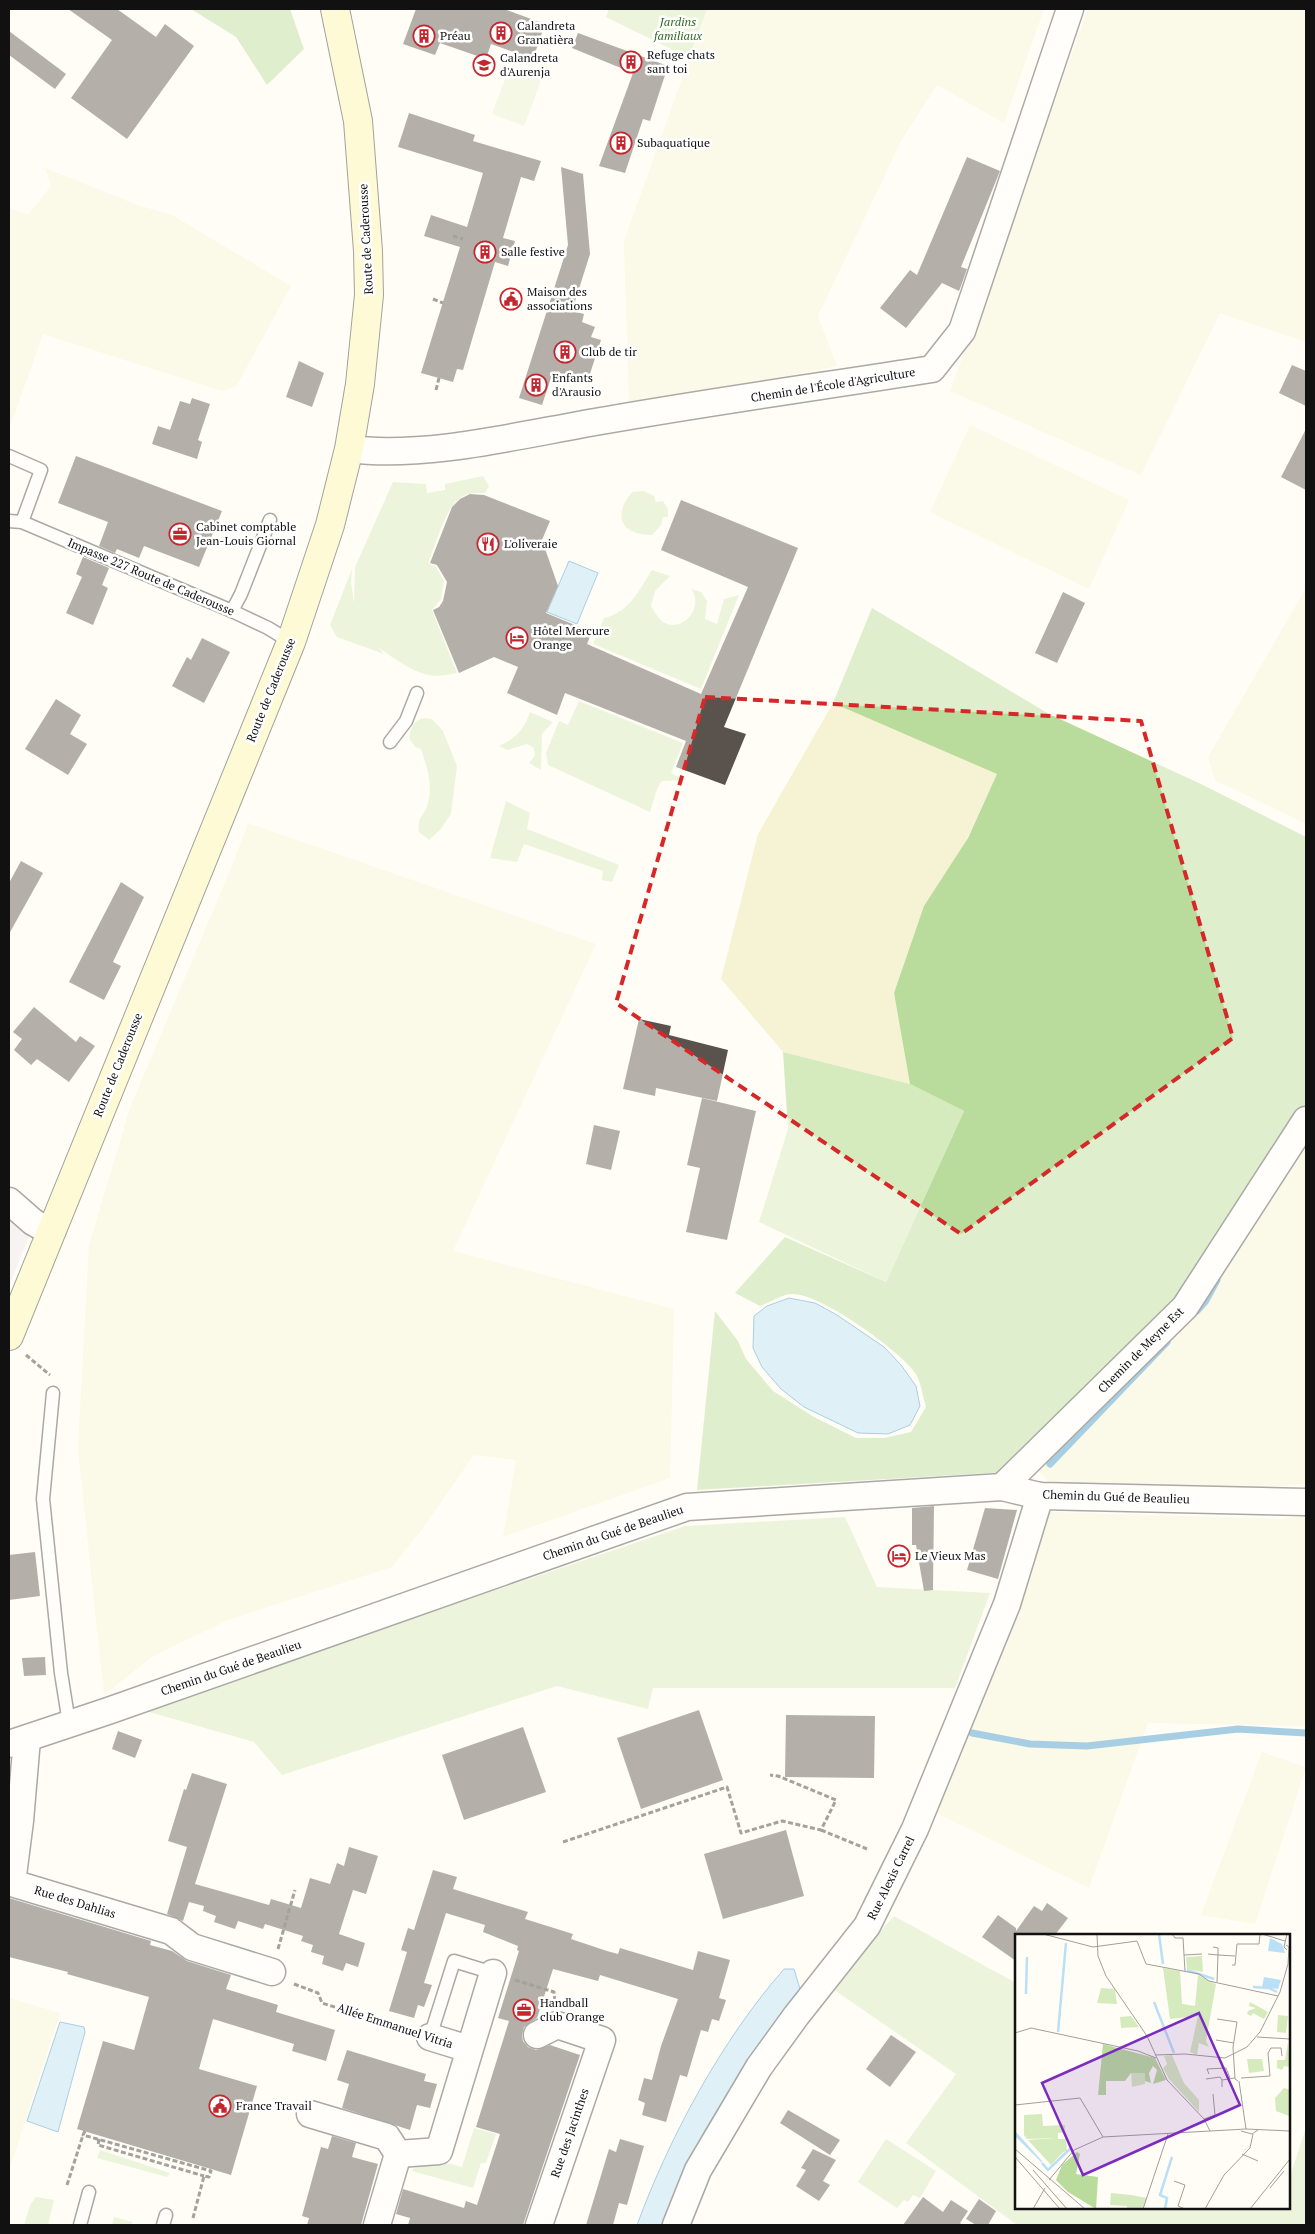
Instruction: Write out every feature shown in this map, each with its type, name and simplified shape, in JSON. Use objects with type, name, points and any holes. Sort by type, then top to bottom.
[{"type":"main road","name":"Route de Caderousse","points":[[16,1345],[51,1232],[291,642],[330,525],[349,449],[362,364],[369,295],[369,269],[358,121],[335,9]]},
{"type":"street","name":"Chemin de l'École d'Agriculture","points":[[349,449],[395,451],[478,442],[610,419],[932,369],[962,331],[1070,9]]},
{"type":"street","name":"Chemin de Meyne Est","points":[[1002,1486],[1185,1308],[1306,1120]]},
{"type":"street","points":[[9,1201],[33,1222],[51,1232]]},
{"type":"street","name":"Chemin du Gué de Beaulieu","points":[[18,1741],[687,1507],[1002,1486],[1040,1496],[1306,1502]]},
{"type":"street","name":"Rue Alexis Carrel","points":[[676,2225],[698,2170],[760,2067],[796,2016],[867,1926],[915,1829],[1007,1604],[1040,1496]]},
{"type":"street","name":"Rue des Dahlias","points":[[18,1741],[12,1883],[172,1931],[192,1947],[272,1972]]},
{"type":"street","points":[[398,2154],[439,2151],[493,1973]]},
{"type":"street","name":"Rue des Jacinthes","points":[[539,2225],[602,2040],[547,2030]]},
{"type":"street","name":"Allée Emmanuel Vitria","points":[[430,2037],[469,2050]]},
{"type":"street","points":[[310,2114],[387,2137],[398,2154],[377,2225]]},
{"type":"lane","points":[[9,456],[41,470],[22,522]]},
{"type":"lane","points":[[232,612],[242,594],[270,520]]},
{"type":"lane","name":"Impasse 227 Route de Caderousse","points":[[9,521],[22,522],[232,612],[268,628],[291,642]]},
{"type":"lane","points":[[390,742],[406,721],[417,693]]},
{"type":"lane","points":[[53,1393],[43,1499],[61,1673],[69,1723]]},
{"type":"lane","points":[[430,2037],[454,1961],[493,1973]]},
{"type":"lane","points":[[80,2225],[89,2192]]},
{"type":"path","points":[[453,236],[463,239]]},
{"type":"path","points":[[433,299],[443,303]]},
{"type":"path","points":[[436,390],[439,378]]},
{"type":"path","points":[[16,1345],[50,1375],[53,1393]]},
{"type":"path","points":[[770,1775],[778,1776],[836,1800],[821,1830]]},
{"type":"path","points":[[563,1842],[727,1787],[741,1833],[782,1821],[821,1830],[867,1849]]},
{"type":"path","points":[[272,1972],[295,1890]]},
{"type":"path","name":"Allée Emmanuel Vitria","points":[[272,1972],[280,1979],[318,1993],[322,2003],[430,2037]]},
{"type":"path","points":[[493,1973],[554,1992],[547,2030]]},
{"type":"path","points":[[67,2185],[84,2133],[98,2139],[211,2171],[209,2177],[204,2176],[98,2145],[98,2139]]},
{"type":"path","points":[[193,2218],[204,2176]]},
{"type":"highlighted area","points":[[705,697],[1141,721],[1233,1038],[961,1234],[616,1003]]},
{"type":"shaded area","points":[[707,9],[1044,9],[1004,123],[937,85],[902,139],[818,316],[837,366],[629,407],[624,241]]},
{"type":"shaded area","points":[[1088,9],[1306,9],[1306,342],[1220,313],[1141,475],[950,391]]},
{"type":"shaded area","points":[[45,168],[137,205],[172,215],[291,286],[236,387],[222,391],[43,334],[11,424],[9,423],[9,208],[28,215],[51,186]]},
{"type":"shaded area","points":[[970,425],[1129,500],[1089,589],[930,512]]},
{"type":"shaded area","points":[[1306,588],[1306,824],[1215,780],[1208,757]]},
{"type":"shaded area","points":[[833,703],[998,773],[894,993],[910,1084],[783,1052],[721,979],[758,834]]},
{"type":"shaded area","points":[[248,823],[596,944],[453,1251],[674,1309],[670,1478],[503,1537],[516,1460],[474,1455],[422,1529],[392,1567],[228,1620],[153,1656],[104,1695],[78,1449],[89,1245],[130,1108],[232,866]]},
{"type":"shaded area","points":[[1306,1132],[1306,1484],[1202,1492],[1054,1487],[1038,1470]]},
{"type":"shaded area","points":[[9,1215],[30,1234],[9,1286]]},
{"type":"shaded area","points":[[1047,1512],[1281,1519],[1306,1516],[1306,1726],[1148,1723],[1089,1888],[933,1811]]},
{"type":"shaded area","points":[[1262,1752],[1306,1767],[1255,1924],[1201,1915]]},
{"type":"shaded area","points":[[9,1998],[60,2013],[9,2171]]},
{"type":"green space","points":[[191,9],[290,9],[304,49],[267,85],[236,37]]},
{"type":"green space","name":"Jardins familiaux","points":[[609,9],[707,9],[689,58],[606,17]]},
{"type":"green space","points":[[510,66],[542,78],[524,126],[492,114]]},
{"type":"green space","points":[[483,476],[489,486],[485,493],[465,495],[454,504],[445,519],[428,563],[436,567],[444,581],[441,599],[432,610],[457,673],[434,676],[419,672],[404,665],[378,647],[384,654],[337,637],[330,625],[352,569],[351,583],[354,603],[355,567],[393,482],[426,484],[427,493],[445,490],[445,484]]},
{"type":"green space","points":[[644,491],[654,496],[656,502],[663,501],[668,509],[668,517],[663,517],[661,525],[652,535],[633,532],[627,528],[621,516],[622,509],[632,492]]},
{"type":"green space","points":[[652,570],[670,576],[655,591],[651,606],[663,622],[671,625],[684,621],[694,610],[695,596],[691,589],[701,592],[707,601],[705,619],[717,624],[724,599],[739,595],[701,689],[593,644],[604,618],[621,611],[633,599]]},
{"type":"green space","points":[[872,608],[1049,714],[1201,784],[1306,837],[1306,1110],[1183,1297],[1008,1472],[697,1490],[715,1311],[738,1341],[746,1359],[773,1391],[814,1417],[856,1438],[884,1438],[911,1432],[926,1407],[918,1378],[908,1364],[878,1338],[839,1313],[805,1296],[788,1294],[760,1306],[735,1293],[785,1237],[886,1282],[964,1111],[910,1084],[894,993],[924,906],[968,838],[997,774],[833,703]]},
{"type":"green space","points":[[579,701],[683,743],[671,773],[685,780],[662,781],[657,789],[650,812],[548,765],[546,753],[559,721],[568,725]]},
{"type":"green space","points":[[530,712],[553,722],[542,734],[541,770],[529,763],[535,755],[534,748],[527,744],[507,750],[499,746],[519,733]]},
{"type":"green space","points":[[424,718],[432,719],[443,731],[457,766],[451,814],[440,830],[429,840],[419,832],[419,822],[427,808],[430,790],[429,776],[421,749],[415,747],[409,738],[413,725]]},
{"type":"green space","points":[[506,801],[530,813],[527,829],[619,865],[612,882],[602,880],[603,871],[524,844],[517,862],[490,858]]},
{"type":"green space","points":[[783,1052],[910,1084],[964,1111],[886,1282],[759,1222],[788,1129]]},
{"type":"green space","points":[[845,1517],[877,1587],[990,1593],[955,1688],[653,1688],[648,1709],[557,1686],[282,1775],[254,1742],[142,1710],[685,1526]]},
{"type":"green space","points":[[894,1916],[1015,1982],[1015,2209],[1290,2209],[1290,2176],[1306,2128],[1306,2225],[1017,2225],[906,2143],[956,2074],[830,1987]]},
{"type":"green space","points":[[474,2128],[496,2134],[486,2163],[481,2163],[473,2188],[412,2171],[419,2163],[443,2162],[462,2167]]},
{"type":"green space","points":[[886,2139],[936,2171],[920,2198],[913,2195],[908,2202],[904,2200],[897,2208],[858,2182]]},
{"type":"green space","points":[[100,2150],[170,2173],[167,2177],[97,2158]]},
{"type":"green space","points":[[36,2197],[54,2200],[48,2225],[24,2225],[30,2205]]},
{"type":"green space","points":[[114,2217],[133,2222],[131,2225],[112,2225]]},
{"type":"water","points":[[569,561],[598,573],[577,624],[547,612]]},
{"type":"water","points":[[789,1298],[815,1303],[837,1315],[884,1347],[901,1365],[916,1386],[920,1406],[910,1425],[888,1434],[858,1433],[804,1407],[781,1389],[762,1367],[753,1348],[754,1316],[767,1306]]},
{"type":"water","points":[[784,1969],[794,1969],[800,1989],[743,2067],[704,2132],[661,2225],[637,2225],[665,2158],[699,2091],[739,2027]]},
{"type":"water","points":[[60,2022],[84,2027],[85,2032],[58,2132],[27,2121]]},
{"type":"building","points":[[68,9],[117,9],[156,37],[165,24],[194,46],[127,139],[71,98],[112,40]]},
{"type":"building","name":"Calandreta Granatièra","points":[[416,9],[504,9],[545,24],[533,59],[491,44],[486,59],[440,43],[435,55],[403,44]]},
{"type":"building","points":[[9,31],[66,74],[55,89],[9,55]]},
{"type":"building","name":"Subaquatique","points":[[578,33],[668,66],[650,121],[643,119],[625,173],[599,166],[633,73],[572,48]]},
{"type":"building","name":"Salle festive","points":[[409,113],[475,135],[473,141],[541,161],[534,181],[521,177],[503,238],[515,241],[508,266],[495,262],[463,370],[457,369],[453,382],[421,373],[460,247],[424,236],[431,215],[467,227],[483,173],[398,147]]},
{"type":"building","points":[[967,157],[1000,171],[961,267],[967,269],[961,286],[959,291],[942,283],[906,328],[880,308],[910,270],[917,275]]},
{"type":"building","points":[[561,167],[583,174],[590,254],[572,311],[584,314],[582,322],[595,327],[591,337],[601,340],[587,383],[553,372],[542,405],[519,398],[568,245]]},
{"type":"building","points":[[299,361],[324,373],[312,407],[286,397]]},
{"type":"building","points":[[1292,365],[1306,371],[1306,406],[1279,393]]},
{"type":"building","points":[[192,398],[210,404],[198,440],[202,442],[197,459],[152,444],[158,426],[170,430],[180,401],[190,404]]},
{"type":"building","points":[[1306,429],[1306,490],[1281,477]]},
{"type":"building","points":[[76,456],[222,511],[199,567],[144,546],[139,558],[117,549],[115,553],[99,546],[108,522],[58,503]]},
{"type":"building","name":"Hôtel Mercure Orange","points":[[470,494],[484,495],[550,521],[542,540],[558,586],[546,613],[592,632],[587,644],[701,694],[748,587],[661,550],[681,500],[798,548],[724,727],[746,734],[725,785],[676,767],[686,741],[565,693],[557,715],[507,693],[518,667],[494,657],[459,673],[433,610],[439,607],[443,601],[447,582],[437,565],[430,563],[452,507],[460,499]]},
{"type":"building","points":[[83,557],[109,568],[102,585],[108,588],[93,625],[66,613],[82,577],[76,574]]},
{"type":"building","points":[[1063,592],[1085,603],[1057,663],[1035,653]]},
{"type":"building","points":[[202,638],[230,652],[204,703],[172,686],[187,657],[191,660]]},
{"type":"building","points":[[56,699],[81,715],[70,734],[87,744],[68,775],[25,749]]},
{"type":"building","points":[[21,861],[43,873],[9,934],[9,883]]},
{"type":"building","points":[[121,882],[144,897],[113,962],[121,966],[104,1000],[69,982]]},
{"type":"building","points":[[34,1007],[76,1042],[80,1036],[95,1046],[69,1082],[37,1059],[31,1065],[14,1050],[22,1039],[13,1032]]},
{"type":"building","points":[[639,1019],[671,1026],[669,1035],[728,1050],[717,1101],[656,1088],[655,1096],[623,1089]]},
{"type":"building","points":[[702,1098],[756,1111],[727,1240],[686,1232],[700,1168],[687,1165]]},
{"type":"building","points":[[594,1125],[620,1131],[611,1170],[586,1164]]},
{"type":"building","points":[[934,1506],[933,1590],[924,1591],[916,1545],[912,1545],[912,1508]]},
{"type":"building","points":[[985,1508],[1017,1510],[998,1579],[967,1570]]},
{"type":"building","points":[[35,1552],[40,1596],[9,1600],[9,1555]]},
{"type":"building","points":[[45,1657],[46,1675],[24,1676],[22,1658]]},
{"type":"building","points":[[699,1710],[723,1780],[641,1809],[617,1738]]},
{"type":"building","points":[[786,1715],[875,1716],[874,1778],[785,1777]]},
{"type":"building","points":[[523,1727],[546,1792],[464,1820],[442,1755]]},
{"type":"building","points":[[118,1731],[142,1740],[135,1758],[112,1749]]},
{"type":"building","points":[[192,1773],[227,1784],[195,1884],[269,1905],[271,1899],[301,1908],[310,1878],[330,1884],[337,1863],[344,1866],[349,1847],[378,1856],[366,1894],[353,1890],[339,1934],[365,1943],[358,1967],[346,1963],[343,1971],[322,1964],[324,1956],[311,1952],[313,1945],[301,1941],[303,1936],[265,1924],[263,1929],[238,1921],[235,1929],[214,1922],[216,1916],[203,1911],[204,1906],[189,1902],[183,1921],[167,1914],[187,1847],[168,1841],[184,1789],[186,1790]]},
{"type":"building","points":[[786,1830],[804,1896],[723,1919],[704,1854]]},
{"type":"building","points":[[433,1870],[457,1877],[453,1889],[528,1912],[525,1919],[573,1934],[571,1939],[607,1951],[618,1954],[620,1948],[693,1970],[698,1951],[730,1960],[719,1998],[726,2000],[719,2021],[712,2019],[708,2032],[701,2030],[687,2077],[680,2075],[666,2122],[642,2115],[645,2103],[638,2100],[644,2078],[652,2080],[661,2046],[678,1999],[600,1975],[598,1981],[553,1969],[537,2018],[524,2027],[523,2041],[528,2047],[536,2050],[550,2045],[580,2055],[523,2225],[408,2225],[410,2218],[396,2214],[403,2189],[464,2208],[466,2201],[477,2205],[500,2134],[476,2127],[509,2021],[498,2018],[519,1951],[517,1950],[518,1946],[483,1932],[485,1925],[446,1913],[424,1983],[432,1985],[424,2007],[418,2005],[414,2018],[389,2011],[407,1952],[401,1950],[408,1928],[414,1930]]},
{"type":"building","points":[[9,1898],[151,1941],[150,1945],[172,1951],[187,1961],[231,1975],[226,1989],[278,2005],[276,2012],[335,2030],[326,2061],[292,2051],[294,2044],[213,2019],[199,2069],[257,2086],[231,2175],[77,2129],[103,2041],[134,2050],[149,1997],[67,1974],[68,1972],[9,1957]]},
{"type":"building","points":[[1047,1903],[1068,1918],[1056,1934],[1015,1934],[1015,1960],[982,1937],[998,1915],[1016,1928],[1016,1931],[1034,1906],[1042,1911]]},
{"type":"building","points":[[891,2035],[916,2052],[890,2087],[866,2069]]},
{"type":"building","points":[[347,2050],[426,2074],[424,2081],[437,2084],[430,2108],[417,2105],[410,2130],[342,2108],[349,2084],[337,2080]]},
{"type":"building","points":[[788,2110],[840,2140],[830,2155],[780,2123]]},
{"type":"building","points":[[332,2136],[356,2143],[352,2157],[378,2164],[361,2225],[307,2225],[309,2218],[302,2216],[321,2147],[328,2149]]},
{"type":"building","points":[[620,2139],[644,2146],[627,2205],[619,2203],[613,2225],[586,2225],[609,2149],[616,2152]]},
{"type":"building","points":[[813,2149],[836,2160],[823,2181],[830,2185],[819,2201],[796,2186],[806,2170],[801,2168]]},
{"type":"building","points":[[923,2197],[943,2212],[951,2200],[968,2211],[960,2223],[962,2225],[903,2225]]},
{"type":"building","points":[[979,2199],[996,2211],[988,2225],[976,2225],[966,2219]]},
{"type":"waterway","points":[[1197,1311],[1205,1302],[1217,1280]]},
{"type":"waterway","points":[[1050,1464],[1167,1342]]},
{"type":"waterway","points":[[972,1733],[1030,1744],[1087,1746],[1238,1729],[1306,1733]]},
{"type":"place","name":"Calandreta Granatièra","points":[[501,33]]},
{"type":"place","name":"Préau","points":[[424,36]]},
{"type":"place","name":"Refuge chats sant toi","points":[[631,62]]},
{"type":"place","name":"Calandreta d'Aurenja","points":[[484,65]]},
{"type":"place","name":"Subaquatique","points":[[621,143]]},
{"type":"place","name":"Salle festive","points":[[485,252]]},
{"type":"place","name":"Maison des associations","points":[[511,299]]},
{"type":"place","name":"Club de tir","points":[[565,352]]},
{"type":"place","name":"Enfants d'Arausio","points":[[536,385]]},
{"type":"place","name":"Cabinet comptable Jean-Louis Giornal","points":[[180,534]]},
{"type":"place","name":"L'oliveraie","points":[[488,544]]},
{"type":"place","name":"Hôtel Mercure Orange","points":[[517,638]]},
{"type":"place","name":"Le Vieux Mas","points":[[899,1556]]},
{"type":"place","name":"Handball club Orange","points":[[524,2010]]},
{"type":"place","name":"France Travail","points":[[220,2106]]}]
